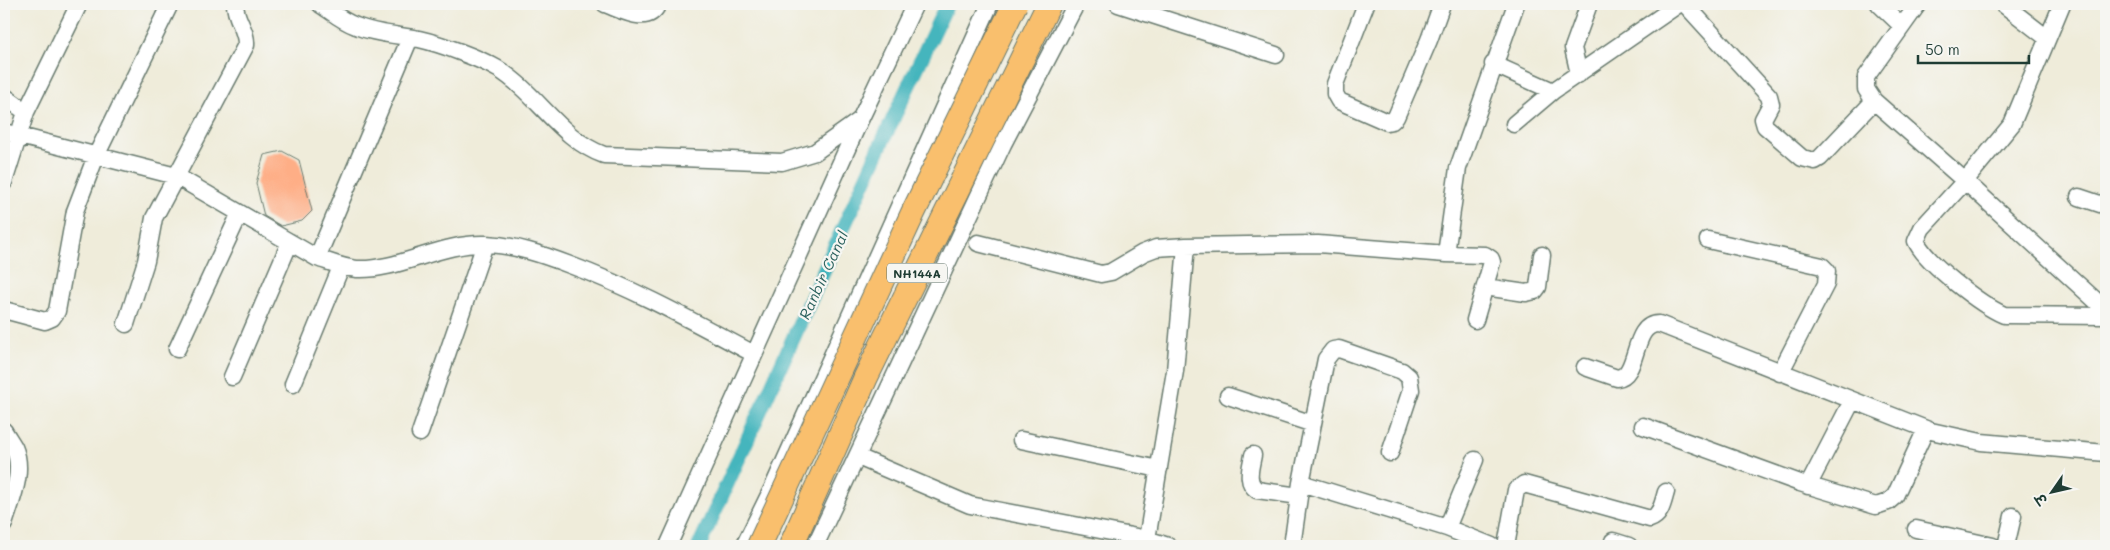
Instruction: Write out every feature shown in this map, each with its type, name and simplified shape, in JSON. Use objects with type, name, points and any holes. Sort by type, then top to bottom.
[{"type":"highway","name":"NH144A","points":[[759,546],[913,213],[1015,4]]},
{"type":"highway","name":"NH144A","points":[[791,546],[866,377],[1049,4]]},
{"type":"street","points":[[4,182],[11,134],[26,112],[79,4]]},
{"type":"street","points":[[4,310],[45,321],[52,318],[57,311],[75,211],[96,156],[170,4]]},
{"type":"street","points":[[126,324],[146,261],[154,218],[246,45],[247,39],[237,17],[235,4]]},
{"type":"street","points":[[320,4],[343,21],[356,27],[422,40],[478,59],[498,69],[519,85],[577,141],[589,150],[604,155],[782,162],[815,152],[860,120]]},
{"type":"street","points":[[605,4],[636,15],[647,15],[654,12],[658,4]]},
{"type":"street","points":[[668,546],[860,120],[915,4]]},
{"type":"street","points":[[744,546],[990,4]]},
{"type":"street","points":[[815,546],[1003,144],[1076,4]]},
{"type":"street","points":[[1118,4],[1276,55]]},
{"type":"street","points":[[1366,4],[1335,84],[1334,94],[1339,101],[1388,122],[1396,117],[1429,40],[1442,4]]},
{"type":"street","points":[[1446,254],[1458,168],[1493,64],[1516,4]]},
{"type":"street","points":[[1579,74],[1573,48],[1588,4]]},
{"type":"street","points":[[1514,124],[1554,91],[1678,4]]},
{"type":"street","points":[[1685,4],[1769,96],[1771,104],[1763,119],[1763,123],[1767,130],[1802,158],[1815,161],[1820,158],[1874,101]]},
{"type":"street","points":[[1879,4],[1902,26]]},
{"type":"street","points":[[1918,4],[1866,77],[1866,89],[1874,101],[2106,310]]},
{"type":"street","points":[[2003,4],[2047,38]]},
{"type":"street","points":[[2062,4],[2012,124],[1965,181],[1918,233],[1916,241],[1926,257],[1963,288],[1993,310],[2004,315],[2106,316]]},
{"type":"street","points":[[317,258],[410,38]]},
{"type":"street","points":[[1493,64],[1554,91]]},
{"type":"street","points":[[4,96],[26,112]]},
{"type":"street","points":[[11,134],[176,176],[317,258],[341,267],[358,269],[379,267],[468,244],[502,245],[549,257],[632,290],[754,354]]},
{"type":"street","points":[[2079,197],[2106,206]]},
{"type":"street","points":[[178,349],[240,213]]},
{"type":"street","points":[[1708,240],[1822,266],[1827,271],[1826,284],[1780,373]]},
{"type":"street","points":[[232,377],[290,242]]},
{"type":"street","points":[[978,243],[1101,274],[1111,272],[1143,253],[1156,248],[1186,246],[1318,244],[1446,254],[1485,255],[1492,262],[1475,320]]},
{"type":"street","points":[[420,433],[485,244]]},
{"type":"street","points":[[1147,539],[1175,371],[1186,246]]},
{"type":"street","points":[[1485,287],[1526,293],[1535,291],[1538,287],[1542,255]]},
{"type":"street","points":[[293,384],[341,267]]},
{"type":"street","points":[[1586,367],[1621,378],[1627,372],[1645,330],[1653,324],[1659,324],[1926,430],[1981,442],[2106,453]]},
{"type":"street","points":[[1292,546],[1300,490],[1326,359],[1333,350],[1339,349],[1402,371],[1409,377],[1411,390],[1390,453]]},
{"type":"street","points":[[1228,396],[1313,424]]},
{"type":"street","points":[[1808,486],[1852,401]]},
{"type":"street","points":[[1643,426],[1808,486],[1870,506],[1883,504],[1895,496],[1926,430]]},
{"type":"street","points":[[4,431],[15,448],[18,467],[16,485],[4,524]]},
{"type":"street","points":[[1021,440],[1159,469]]},
{"type":"street","points":[[1253,455],[1249,478],[1253,487],[1257,490],[1300,490],[1448,528],[1492,546]]},
{"type":"street","points":[[865,460],[970,505],[1147,539],[1168,546]]},
{"type":"street","points":[[1448,528],[1475,460]]},
{"type":"street","points":[[1506,546],[1516,490],[1524,484],[1650,518],[1656,517],[1658,514],[1666,492]]},
{"type":"street","points":[[2006,546],[2013,516]]},
{"type":"street","points":[[757,519],[811,546]]},
{"type":"street","points":[[1916,528],[1993,546]]},
{"type":"street","points":[[1613,541],[1628,546]]},
{"type":"building","points":[[282,151],[299,160],[312,211],[302,221],[281,226],[264,216],[256,183],[264,155]]},
{"type":"waterway","name":"Ranbir Canal","points":[[699,546],[884,138],[947,4]]}]
